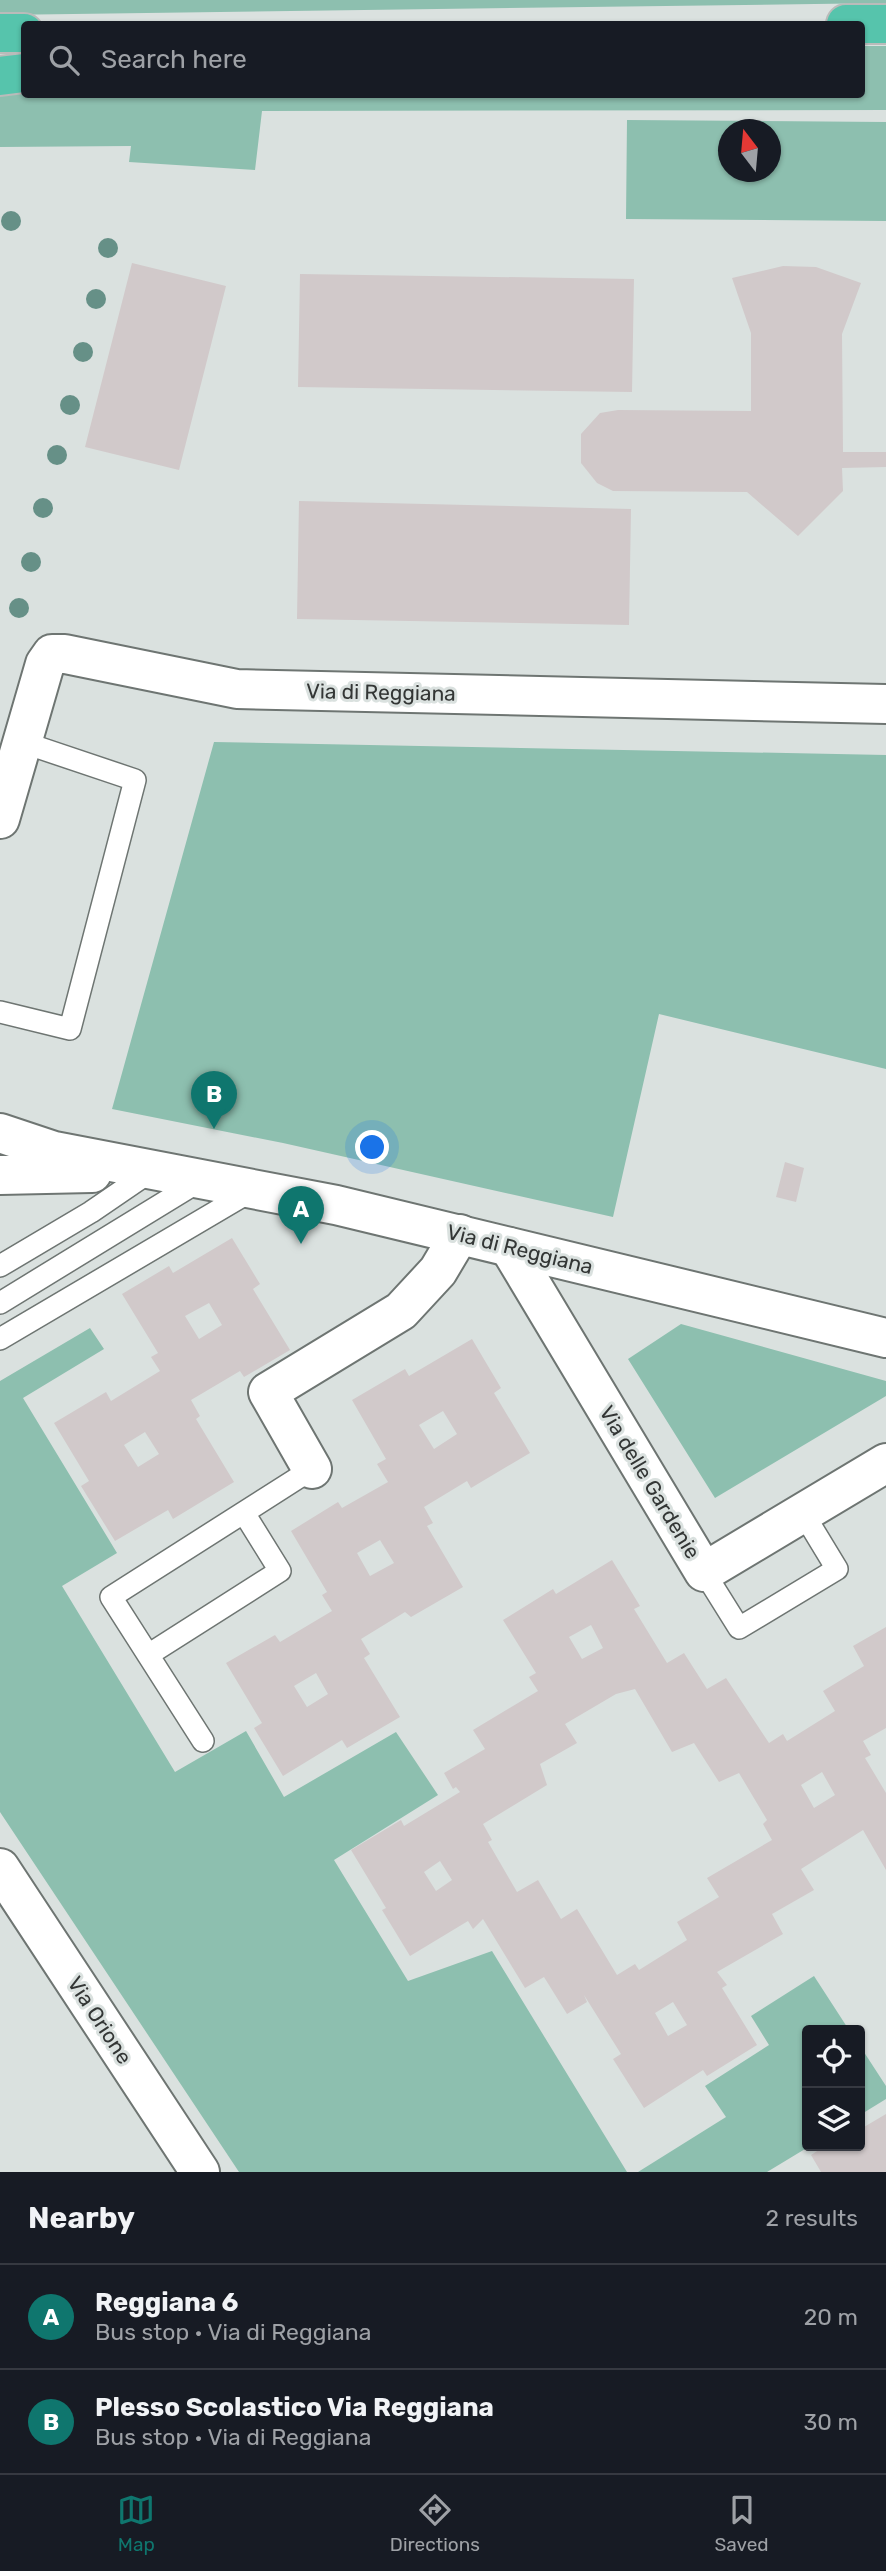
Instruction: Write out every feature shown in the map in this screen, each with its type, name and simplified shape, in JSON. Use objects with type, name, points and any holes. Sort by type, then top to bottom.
[{"type":"highway","points":[[865,24],[886,24]]},
{"type":"highway","points":[[0,33],[21,33]]},
{"type":"highway","points":[[0,76],[21,73]]},
{"type":"street","name":"Via di Reggiana","points":[[0,819],[45,664],[52,654],[65,654],[237,689],[886,704]]},
{"type":"street","name":"Via di Reggiana","points":[[0,1133],[54,1151],[151,1171],[255,1188],[460,1234],[886,1338]]},
{"type":"street","name":"Via di Reggiana","points":[[0,1175],[151,1171]]},
{"type":"street","points":[[312,1469],[268,1392],[401,1311],[438,1271],[460,1234]]},
{"type":"street","name":"Via delle Gardenie","points":[[509,1247],[704,1572],[886,1463]]},
{"type":"street","name":"Via Orione","points":[[0,1868],[200,2172]]},
{"type":"lane","points":[[0,1012],[70,1029],[135,780],[22,742]]},
{"type":"lane","points":[[0,1266],[91,1212],[151,1171]]},
{"type":"lane","points":[[0,1303],[202,1179]]},
{"type":"lane","points":[[0,1339],[255,1188]]},
{"type":"lane","points":[[203,1741],[111,1597],[312,1469]]},
{"type":"lane","points":[[148,1655],[281,1571],[244,1513]]},
{"type":"lane","points":[[704,1572],[739,1629],[837,1569],[803,1513]]},
{"type":"green space","points":[[0,0],[886,0],[886,3],[0,15]]},
{"type":"green space","points":[[865,46],[886,46],[886,110],[262,111],[255,170],[129,162],[131,146],[0,147],[0,96],[21,91],[21,98],[865,98]]},
{"type":"green space","points":[[627,120],[718,121],[718,182],[781,182],[781,121],[886,122],[886,221],[626,219]]},
{"type":"green space","points":[[214,742],[886,755],[886,1069],[659,1014],[613,1217],[283,1143],[112,1109]]},
{"type":"green space","points":[[681,1324],[886,1381],[886,1396],[715,1498],[628,1359]]},
{"type":"green space","points":[[90,1328],[104,1349],[23,1398],[117,1553],[62,1586],[175,1772],[246,1731],[284,1797],[396,1732],[438,1795],[334,1860],[408,1981],[492,1951],[627,2172],[239,2172],[0,1812],[0,1381]]},
{"type":"green space","points":[[814,1976],[846,2025],[802,2025],[802,2151],[767,2172],[638,2172],[726,2117],[705,2086],[769,2045],[751,2016]]},
{"type":"green space","points":[[865,2054],[886,2086],[886,2099],[865,2112]]},
{"type":"building","points":[[132,263],[226,286],[179,470],[85,447]]},
{"type":"building","points":[[783,266],[816,267],[861,283],[842,334],[843,452],[886,452],[886,467],[842,468],[843,491],[798,536],[747,492],[613,491],[597,483],[581,463],[581,434],[600,413],[618,410],[751,411],[751,333],[732,278]]},
{"type":"building","points":[[300,274],[634,279],[632,392],[298,387]]},
{"type":"building","points":[[299,501],[631,509],[629,625],[297,619]]},
{"type":"building","points":[[785,1162],[804,1168],[796,1202],[776,1197]]},
{"type":"building","points":[[232,1238],[260,1284],[253,1289],[290,1350],[244,1377],[240,1371],[191,1400],[200,1416],[196,1419],[234,1482],[173,1519],[168,1510],[115,1541],[81,1486],[89,1481],[54,1423],[106,1392],[111,1401],[160,1371],[151,1357],[158,1353],[122,1294],[169,1266],[173,1273]],"holes":[[[209,1303],[222,1325],[199,1339],[185,1316]],[[145,1432],[159,1454],[138,1467],[124,1445]]]},
{"type":"building","points":[[472,1339],[501,1388],[494,1393],[530,1453],[471,1488],[467,1481],[424,1507],[433,1523],[427,1526],[463,1587],[411,1617],[405,1612],[361,1639],[370,1654],[364,1658],[400,1717],[347,1748],[342,1740],[283,1776],[254,1728],[262,1723],[226,1663],[275,1635],[280,1642],[332,1611],[322,1595],[327,1592],[291,1531],[338,1502],[342,1508],[388,1482],[377,1464],[386,1459],[352,1400],[405,1369],[409,1376]],"holes":[[[443,1411],[457,1434],[434,1449],[419,1425]],[[380,1540],[394,1563],[370,1576],[357,1553]],[[316,1673],[328,1694],[307,1707],[294,1686]]]},
{"type":"building","points":[[612,1560],[640,1606],[634,1609],[667,1663],[684,1653],[707,1689],[726,1678],[769,1743],[783,1734],[787,1741],[835,1711],[823,1691],[864,1666],[853,1646],[886,1627],[886,1728],[863,1741],[871,1755],[865,1758],[886,1793],[886,1870],[863,1830],[801,1869],[814,1890],[772,1914],[783,1934],[717,1972],[727,1985],[722,1988],[757,2045],[707,2076],[703,2070],[644,2108],[613,2059],[621,2054],[584,1995],[587,2002],[567,2014],[544,1977],[525,1988],[483,1919],[473,1929],[468,1921],[410,1956],[382,1910],[386,1908],[351,1850],[401,1820],[404,1826],[460,1792],[456,1787],[453,1789],[444,1773],[485,1749],[473,1730],[538,1691],[529,1677],[536,1673],[503,1620],[553,1589],[556,1594]],"holes":[[[591,1625],[603,1648],[582,1659],[569,1637]],[[635,1689],[672,1752],[694,1743],[719,1782],[739,1773],[767,1820],[763,1824],[772,1840],[707,1878],[719,1897],[677,1922],[687,1940],[639,1970],[635,1964],[617,1975],[577,1909],[561,1919],[538,1880],[517,1892],[488,1842],[492,1840],[483,1824],[547,1785],[540,1764],[577,1743],[565,1724],[616,1694]],[[822,1772],[835,1795],[814,1808],[801,1785]],[[440,1861],[452,1880],[436,1891],[424,1872]],[[673,2002],[687,2025],[668,2036],[655,2013]]]},
{"type":"building","points":[[886,2114],[886,2172],[821,2172],[811,2155],[817,2151],[865,2151],[865,2126]]},
{"type":"place","name":"Plesso Scolastico Via Reggiana","points":[[214,1129]]},
{"type":"place","name":"Reggiana 6","points":[[301,1244]]}]
